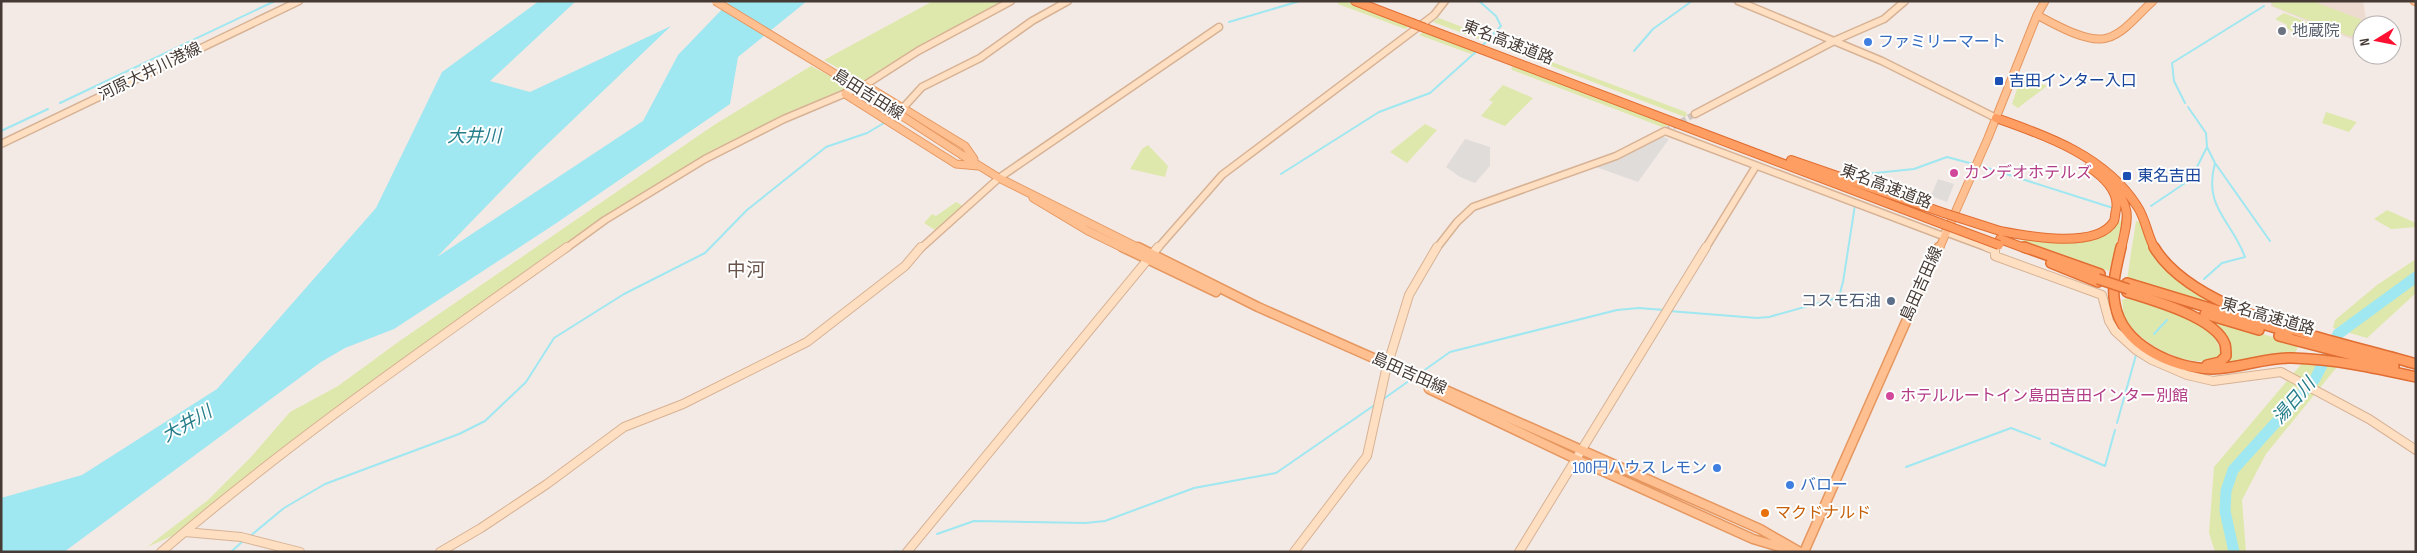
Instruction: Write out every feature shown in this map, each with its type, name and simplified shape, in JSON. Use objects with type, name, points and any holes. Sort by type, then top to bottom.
[{"type":"highway","name":"東名高速道路","points":[[1356,1],[1415,21],[1942,218]]},
{"type":"highway","name":"東名高速道路","points":[[1369,1],[1415,21]]},
{"type":"highway","name":"東名高速道路","points":[[1497,52],[2000,238],[2099,278]]},
{"type":"highway","points":[[1996,118],[2096,171],[2115,188],[2126,205],[2128,213],[2112,294],[2117,316],[2134,338],[2166,358],[2203,368],[2226,368],[2282,358],[2304,358],[2356,365],[2416,377]]},
{"type":"highway","points":[[1996,118],[2033,131],[2083,156],[2107,173],[2138,208],[2157,254],[2181,277],[2216,297],[2319,341]]},
{"type":"highway","points":[[1942,218],[2000,238],[2066,240],[2087,237],[2105,230],[2114,221],[2117,205],[2111,190],[2096,171]]},
{"type":"highway","points":[[2099,278],[2128,288],[2169,306],[2210,327],[2224,341],[2227,347],[2226,356],[2220,362],[2208,365],[2172,358],[2140,340],[2123,319],[2118,298],[2119,282],[2134,217],[2131,204],[2124,190]]},
{"type":"highway","name":"東名高速道路","points":[[2000,238],[2051,263],[2099,278]]},
{"type":"highway","name":"東名高速道路","points":[[2128,288],[2354,351],[2416,372]]},
{"type":"highway","name":"東名高速道路","points":[[2354,351],[2416,364]]},
{"type":"main road","name":"島田吉田線","points":[[716,1],[870,95],[980,167],[1021,189],[1081,226],[1387,367],[1576,459],[1753,539],[1798,552]]},
{"type":"main road","name":"島田吉田線","points":[[2037,15],[2038,1]]},
{"type":"main road","name":"島田吉田線","points":[[1804,552],[1996,118],[2037,15],[2045,1]]},
{"type":"main road","points":[[2037,15],[2085,36],[2106,39],[2120,30],[2153,1]]},
{"type":"main road","points":[[865,85],[965,146],[980,167]]},
{"type":"main road","points":[[846,94],[956,164],[980,167]]},
{"type":"main road","points":[[888,121],[905,110]]},
{"type":"main road","name":"島田吉田線","points":[[1412,379],[1582,449],[1760,529],[1798,552]]},
{"type":"street","name":"河原大井川港線","points":[[1,144],[299,1]]},
{"type":"street","points":[[161,552],[225,497],[330,416],[605,220],[657,187],[747,137],[865,85],[918,51],[1011,1]]},
{"type":"street","points":[[905,110],[922,87],[980,58],[1032,21],[1068,1]]},
{"type":"street","points":[[907,552],[1150,258],[1222,175],[1434,15],[1445,1]]},
{"type":"street","points":[[1738,1],[1836,40],[1996,118]]},
{"type":"street","points":[[1695,114],[1836,40],[1884,18],[1905,1]]},
{"type":"street","points":[[440,552],[481,528],[547,484],[624,428],[683,404],[807,342],[905,266],[925,243],[999,178],[1219,27]]},
{"type":"street","points":[[1294,552],[1367,456],[1387,367],[1413,286],[1448,232],[1472,207],[1616,156],[1666,131],[1856,203],[1995,250],[1995,256],[2102,295],[2109,321],[2115,331],[2136,350],[2170,369],[2213,381],[2235,380],[2274,371],[2286,374],[2369,419],[2416,450]]},
{"type":"street","points":[[1519,552],[1756,166]]},
{"type":"street","points":[[185,532],[247,538],[300,552]]},
{"type":"shaded area","points":[[2271,1],[2363,1],[2365,15],[2352,15],[2352,39],[2271,6]]},
{"type":"shaded area","points":[[1661,136],[1669,139],[1638,182],[1596,167]]},
{"type":"shaded area","points":[[1465,139],[1490,147],[1490,166],[1475,183],[1460,177],[1446,167]]},
{"type":"shaded area","points":[[1938,179],[1954,184],[1947,202],[1931,196]]},
{"type":"green space","points":[[933,1],[1008,1],[864,83],[824,60]]},
{"type":"green space","points":[[1337,1],[1345,1],[1410,26],[1405,29],[1338,4]]},
{"type":"green space","points":[[2272,1],[2312,1],[2352,16],[2352,36],[2349,36],[2273,6]]},
{"type":"green space","points":[[2284,13],[2322,28],[2294,36],[2290,34],[2292,31],[2286,28],[2287,25],[2275,19]]},
{"type":"green space","points":[[1439,18],[1488,37],[1484,41],[1433,22]]},
{"type":"green space","points":[[1424,31],[1475,51],[1471,54],[1419,35]]},
{"type":"green space","points":[[1525,52],[1686,112],[1687,115],[1685,117],[1522,55]]},
{"type":"green space","points":[[1514,65],[1669,125],[1662,127],[1512,70],[1511,68]]},
{"type":"green space","points":[[811,66],[853,88],[735,142],[633,199],[535,267],[188,529],[147,547],[208,500],[251,457],[290,412],[338,386],[401,340],[714,125]]},
{"type":"green space","points":[[2028,77],[2047,86],[2018,108],[2012,104],[2020,80]]},
{"type":"green space","points":[[1503,85],[1533,98],[1505,126],[1481,116],[1493,102],[1489,100]]},
{"type":"green space","points":[[2326,112],[2357,122],[2349,132],[2322,123]]},
{"type":"green space","points":[[1425,124],[1437,130],[1407,163],[1390,152]]},
{"type":"green space","points":[[1148,145],[1168,166],[1165,177],[1130,169],[1142,149]]},
{"type":"green space","points":[[956,202],[963,206],[935,230],[924,223],[932,214],[936,216]]},
{"type":"green space","points":[[2387,210],[2416,223],[2416,227],[2391,229],[2374,219]]},
{"type":"green space","points":[[2124,217],[2109,271],[2010,236],[2055,242],[2086,240],[2113,228]]},
{"type":"green space","points":[[2136,221],[2141,222],[2152,249],[2161,261],[2258,319],[2127,279]]},
{"type":"green space","points":[[2416,259],[2416,293],[2367,338],[2333,328],[2335,320],[2377,285]]},
{"type":"green space","points":[[2130,297],[2171,309],[2197,322],[2208,330],[2222,354],[2211,360],[2198,361],[2183,359],[2153,345],[2130,326],[2124,315],[2122,300]]},
{"type":"green space","points":[[2191,312],[2299,345],[2294,355],[2260,356],[2225,364],[2231,352],[2229,342]]},
{"type":"green space","points":[[2303,362],[2337,367],[2266,454],[2242,500],[2246,552],[2215,552],[2209,533],[2214,467]]},
{"type":"water","name":"大井川","points":[[539,1],[576,1],[490,81],[530,92],[671,26],[536,155],[437,257],[643,121],[678,55],[730,1],[807,1],[738,57],[730,104],[555,224],[394,329],[345,348],[321,362],[64,552],[1,552],[1,498],[82,475],[217,389],[376,208],[442,72]]},
{"type":"waterway","points":[[60,103],[275,1]]},
{"type":"waterway","points":[[1229,22],[1300,1]]},
{"type":"waterway","points":[[1479,1],[1496,16],[1501,26],[1481,47]]},
{"type":"waterway","points":[[1634,51],[1653,29],[1692,1]]},
{"type":"waterway","points":[[2185,103],[2174,81],[2172,63],[2264,6]]},
{"type":"waterway","points":[[1281,174],[1379,112],[1430,93],[1478,50]]},
{"type":"waterway","points":[[2188,107],[2206,133],[2207,147]]},
{"type":"waterway","points":[[1,131],[48,109]]},
{"type":"waterway","points":[[891,122],[899,116]]},
{"type":"waterway","points":[[249,537],[284,508],[325,484],[459,434],[485,421],[526,382],[554,338],[624,294],[705,253],[747,210],[826,147],[867,133],[884,123]]},
{"type":"waterway","points":[[2151,206],[2191,179],[2207,147]]},
{"type":"waterway","points":[[2207,147],[2215,163]]},
{"type":"waterway","points":[[1861,182],[1866,174],[1914,169],[1947,157],[1973,164]]},
{"type":"waterway","points":[[2204,279],[2222,263],[2245,257],[2220,213],[2216,202],[2212,178],[2215,163]]},
{"type":"waterway","points":[[2215,163],[2270,241]]},
{"type":"waterway","points":[[1978,165],[2113,208]]},
{"type":"waterway","points":[[1669,311],[1757,318],[1769,317],[1833,299],[1840,293],[1843,282],[1855,205]]},
{"type":"waterway","name":"湯日川","points":[[2234,552],[2225,511],[2226,491],[2233,470],[2315,379],[2338,334],[2416,277]]},
{"type":"waterway","points":[[1419,374],[1450,352],[1617,310],[1639,308],[1664,310]]},
{"type":"waterway","points":[[2154,334],[2167,320]]},
{"type":"waterway","points":[[2117,423],[2136,355]]},
{"type":"waterway","points":[[1382,400],[1413,378]]},
{"type":"waterway","points":[[937,534],[974,521],[1085,523],[1105,521],[1194,488],[1276,473],[1376,404]]},
{"type":"waterway","points":[[1906,467],[2011,428],[2040,439]]},
{"type":"waterway","points":[[2051,443],[2105,466],[2115,430]]},
{"type":"waterway","points":[[231,552],[243,541]]},
{"type":"tunnel","points":[[1665,131],[1695,114]]},
{"type":"place","name":"地蔵院","points":[[2282,31]]},
{"type":"place","name":"ファミリーマート","points":[[1868,42]]},
{"type":"place","name":"吉田インター入口","points":[[1999,81]]},
{"type":"place","name":"カンデオホテルズ","points":[[1954,173]]},
{"type":"place","name":"東名吉田","points":[[2127,176]]},
{"type":"place","name":"コスモ石油","points":[[1891,301]]},
{"type":"place","name":"ホテルルートイン島田吉田インター別館","points":[[1890,396]]},
{"type":"place","name":"100円ハウス レモン","points":[[1717,468]]},
{"type":"place","name":"バロー","points":[[1790,485]]},
{"type":"place","name":"マクドナルド","points":[[1765,513]]},
{"type":"district","name":"中河","points":[[746,270]]}]
